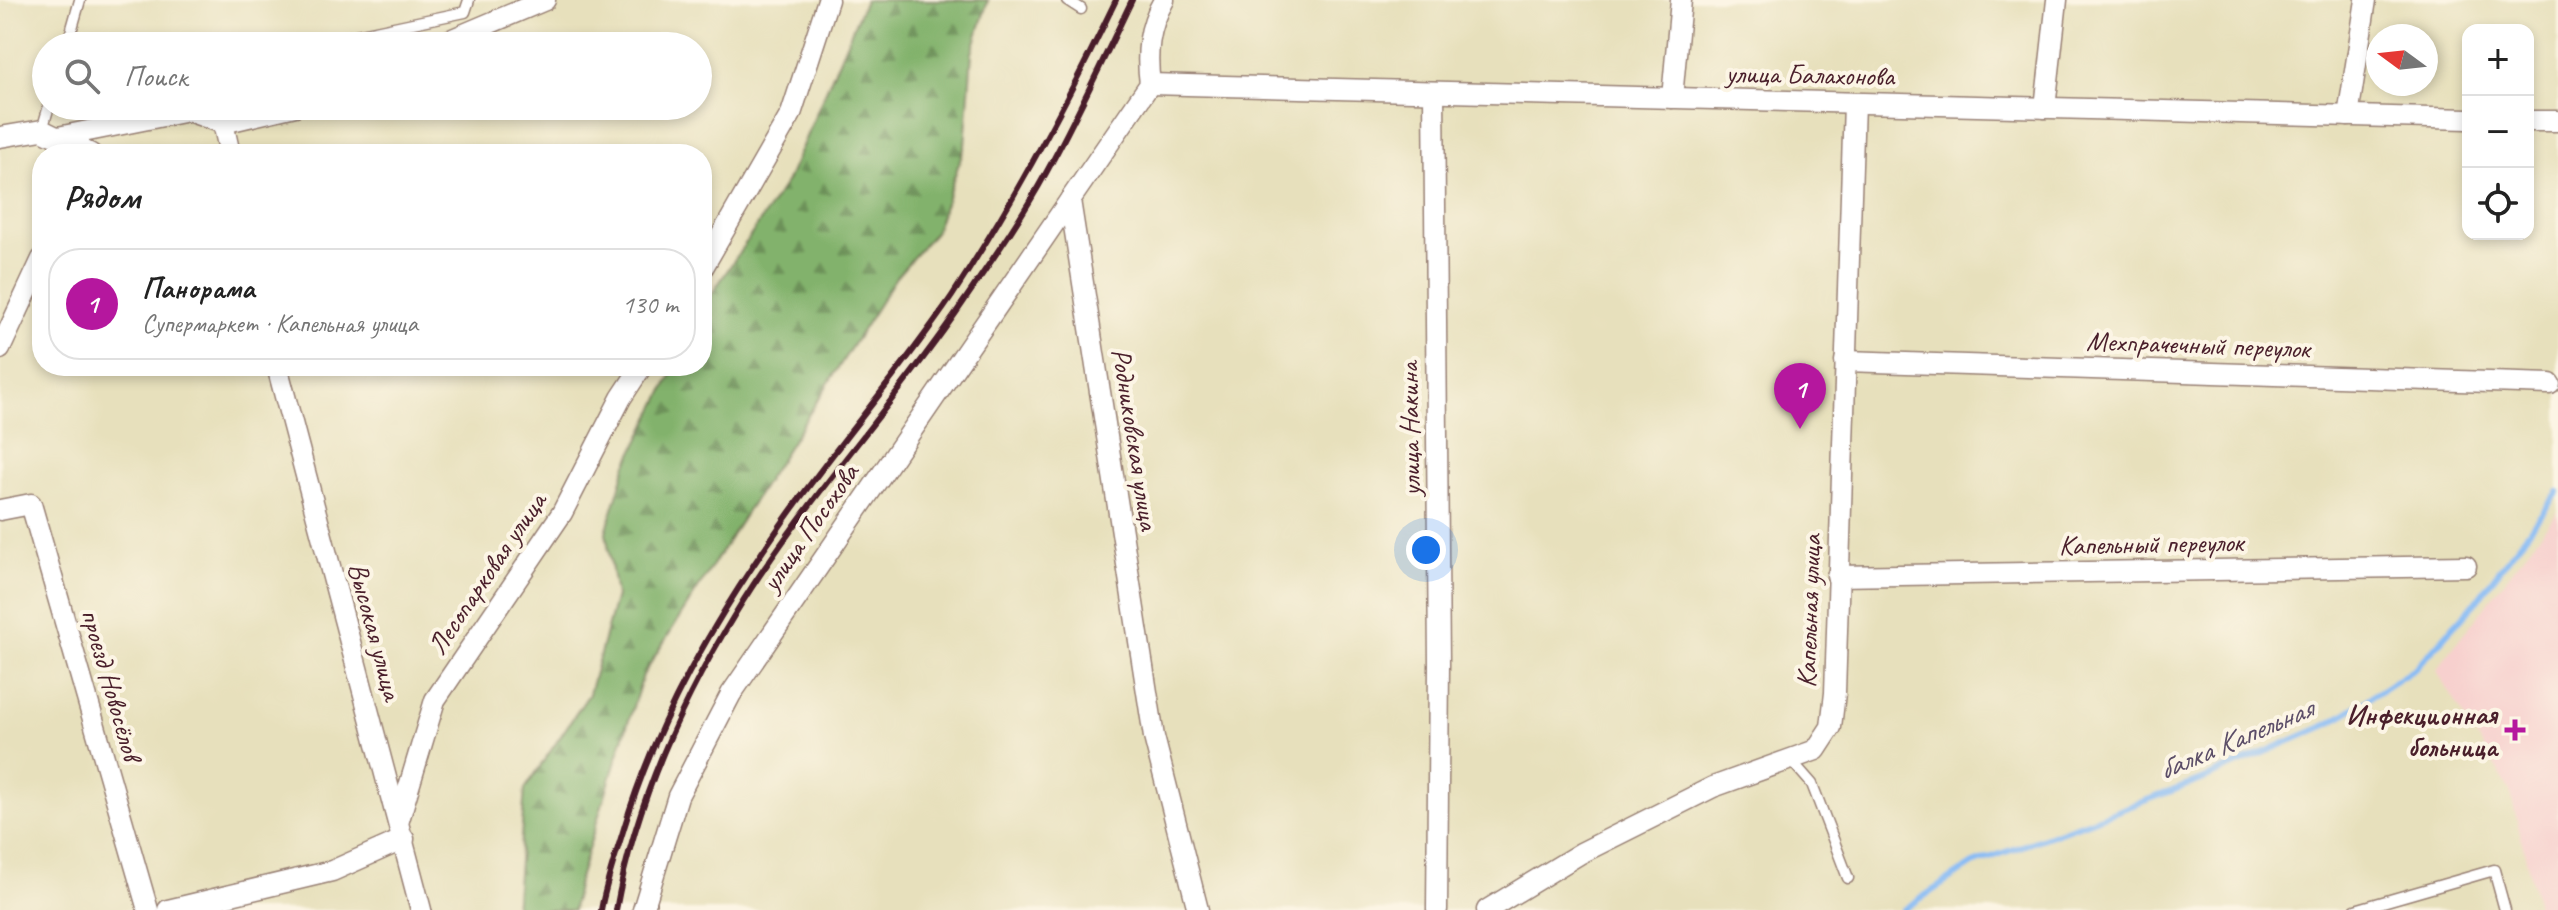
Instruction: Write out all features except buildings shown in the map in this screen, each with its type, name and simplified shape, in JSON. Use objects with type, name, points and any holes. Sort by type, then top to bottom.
[{"type":"street","points":[[469,32],[545,0]]},
{"type":"street","points":[[712,252],[791,114],[828,0]]},
{"type":"street","points":[[1070,200],[1150,84],[1147,56],[1150,31],[1164,0]]},
{"type":"street","points":[[1672,98],[1681,0]]},
{"type":"street","points":[[2045,108],[2057,0]]},
{"type":"street","points":[[2348,116],[2366,0]]},
{"type":"street","name":"улица Балахонова","points":[[1150,84],[2462,119]]},
{"type":"street","name":"улица Накина","points":[[1434,92],[1439,664],[1437,910]]},
{"type":"street","name":"Капельная улица","points":[[1487,910],[1581,853],[1713,787],[1816,750],[1831,727],[1835,693],[1854,103]]},
{"type":"street","points":[[0,137],[50,133],[132,120]]},
{"type":"street","points":[[214,120],[223,123],[236,120]]},
{"type":"street","points":[[2534,121],[2558,121]]},
{"type":"street","points":[[223,123],[228,144]]},
{"type":"street","points":[[50,133],[72,144]]},
{"type":"street","name":"улица Посохова","points":[[643,910],[678,796],[731,694],[766,638],[1070,200]]},
{"type":"street","name":"Родниковская улица","points":[[1070,200],[1154,737],[1198,910]]},
{"type":"street","points":[[0,349],[32,280]]},
{"type":"street","name":"Мехпрачечный переулок","points":[[1845,361],[2550,384]]},
{"type":"street","name":"Высокая улица","points":[[279,376],[421,910]]},
{"type":"street","name":"Лесопарковая улица","points":[[402,830],[435,700],[562,513],[635,376]]},
{"type":"street","name":"проезд Новосёлов","points":[[0,510],[31,504],[148,910]]},
{"type":"street","name":"Капельный переулок","points":[[1837,576],[2466,566]]},
{"type":"street","points":[[168,910],[332,871],[402,830]]},
{"type":"lane","points":[[71,32],[80,0]]},
{"type":"lane","points":[[370,32],[465,12],[469,0]]},
{"type":"lane","points":[[1067,0],[1081,9]]},
{"type":"lane","points":[[50,120],[50,133]]},
{"type":"lane","points":[[1791,760],[1812,784],[1848,878]]},
{"type":"lane","points":[[2355,910],[2494,870],[2505,910]]},
{"type":"lane","points":[[2394,898],[2397,910]]},
{"type":"shaded area","name":"Инфекционная больница","points":[[2558,511],[2558,910],[2538,910],[2510,791],[2436,670]]},
{"type":"green space","points":[[865,0],[988,0],[972,53],[965,146],[935,232],[896,277],[643,675],[577,885],[573,910],[515,910],[525,789],[589,694],[616,596],[606,532],[626,466],[671,376],[712,376],[712,294],[787,181]]},
{"type":"waterway","name":"балка Капельная","points":[[1903,910],[1973,864],[2199,781],[2329,724],[2416,668],[2474,604],[2558,492]]},
{"type":"railway","points":[[601,910],[637,788],[670,710],[709,636],[799,499],[952,296],[1039,151],[1116,0]]},
{"type":"railway","points":[[616,910],[635,832],[662,756],[715,648],[789,533],[936,341],[1017,222],[1069,130],[1132,0]]},
{"type":"place","name":"Панорама","points":[[1800,429]]},
{"type":"place","name":"Инфекционная больница","points":[[2515,730]]}]
